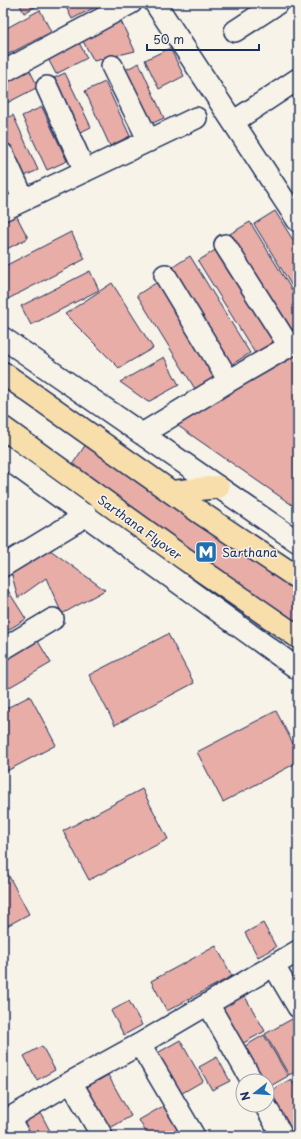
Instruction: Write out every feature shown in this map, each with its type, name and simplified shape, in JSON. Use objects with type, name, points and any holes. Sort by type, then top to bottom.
[{"type":"main road","points":[[3,373],[198,511],[298,578]]},
{"type":"main road","name":"Sarthana Flyover","points":[[3,428],[182,557],[298,637]]},
{"type":"main road","points":[[172,492],[218,487]]},
{"type":"street","points":[[3,72],[131,3]]},
{"type":"street","points":[[155,3],[298,221]]},
{"type":"street","points":[[235,32],[278,3]]},
{"type":"street","points":[[112,66],[149,141]]},
{"type":"street","points":[[233,122],[298,79]]},
{"type":"street","points":[[47,87],[85,171]]},
{"type":"street","points":[[3,210],[196,118]]},
{"type":"street","points":[[3,154],[24,200]]},
{"type":"street","points":[[142,434],[228,381],[294,343],[225,245]]},
{"type":"street","points":[[164,275],[228,381]]},
{"type":"street","points":[[3,338],[298,542]]},
{"type":"street","points":[[3,456],[298,669]]},
{"type":"street","points":[[3,566],[86,515]]},
{"type":"street","points":[[3,649],[53,619]]},
{"type":"street","points":[[19,1136],[6,1120],[140,1044],[298,951]]},
{"type":"street","points":[[274,966],[298,1007]]},
{"type":"street","points":[[208,1004],[247,1073]]},
{"type":"street","points":[[140,1044],[194,1136]]},
{"type":"street","points":[[71,1082],[102,1136]]},
{"type":"street","points":[[269,1113],[280,1132]]},
{"type":"building","points":[[19,3],[42,3],[24,13]]},
{"type":"building","points":[[64,3],[103,3],[72,19]]},
{"type":"building","points":[[40,10],[51,32],[3,57],[3,30]]},
{"type":"building","points":[[118,15],[135,51],[94,61],[80,36]]},
{"type":"building","points":[[76,37],[87,58],[56,74],[45,53]]},
{"type":"building","points":[[170,48],[184,76],[159,89],[145,60]]},
{"type":"building","points":[[139,63],[164,118],[144,127],[119,73]]},
{"type":"building","points":[[27,65],[38,87],[3,105],[3,77]]},
{"type":"building","points":[[65,73],[91,127],[70,137],[45,82]]},
{"type":"building","points":[[105,82],[130,136],[110,146],[85,91]]},
{"type":"building","points":[[42,107],[67,161],[47,170],[22,116]]},
{"type":"building","points":[[13,115],[38,170],[18,179],[3,146],[3,120]]},
{"type":"building","points":[[14,211],[28,238],[3,251],[3,217]]},
{"type":"building","points":[[275,211],[298,248],[298,296],[254,224]]},
{"type":"building","points":[[250,222],[298,300],[298,326],[288,332],[228,235]]},
{"type":"building","points":[[71,232],[85,259],[6,300],[3,295],[3,267]]},
{"type":"building","points":[[220,247],[279,344],[258,358],[198,261]]},
{"type":"building","points":[[190,256],[250,353],[228,367],[168,270]]},
{"type":"building","points":[[90,271],[99,290],[31,325],[21,306]]},
{"type":"building","points":[[159,281],[219,378],[197,392],[137,295]]},
{"type":"building","points":[[112,283],[153,348],[119,368],[65,314]]},
{"type":"building","points":[[298,352],[298,509],[171,421]]},
{"type":"building","points":[[164,357],[179,385],[148,402],[120,382]]},
{"type":"building","points":[[88,441],[298,588],[298,642],[64,477]]},
{"type":"building","points":[[42,544],[105,590],[62,614],[46,578],[18,598],[11,572]]},
{"type":"building","points":[[7,589],[26,619],[3,633],[3,592]]},
{"type":"building","points":[[168,634],[194,683],[115,725],[89,675]]},
{"type":"building","points":[[36,638],[51,663],[8,688],[3,679],[3,658]]},
{"type":"building","points":[[30,696],[56,745],[3,773],[3,710]]},
{"type":"building","points":[[276,711],[298,753],[298,762],[223,802],[197,752]]},
{"type":"building","points":[[142,789],[168,839],[89,880],[63,831]]},
{"type":"building","points":[[3,865],[29,914],[3,928]]},
{"type":"building","points":[[263,923],[276,947],[258,957],[245,933]]},
{"type":"building","points":[[216,946],[232,976],[167,1011],[151,981]]},
{"type":"building","points":[[241,990],[265,1031],[238,1046],[215,1005]]},
{"type":"building","points":[[129,1001],[142,1025],[124,1035],[111,1011]]},
{"type":"building","points":[[292,1019],[298,1030],[298,1070],[289,1075],[265,1034]]},
{"type":"building","points":[[264,1035],[288,1076],[275,1083],[275,1073],[251,1073],[238,1050]]},
{"type":"building","points":[[180,1040],[203,1081],[177,1096],[154,1055]]},
{"type":"building","points":[[42,1046],[55,1070],[37,1080],[24,1056]]},
{"type":"building","points":[[217,1057],[230,1081],[212,1090],[199,1067]]},
{"type":"building","points":[[108,1075],[131,1116],[105,1131],[82,1090]]},
{"type":"building","points":[[291,1079],[298,1091],[298,1130],[288,1135],[275,1112],[275,1088]]},
{"type":"building","points":[[165,1105],[183,1136],[148,1136],[139,1120]]},
{"type":"building","points":[[37,1106],[50,1131],[40,1136],[29,1136],[19,1116]]},
{"type":"place","name":"Sarthana","points":[[206,552]]}]
